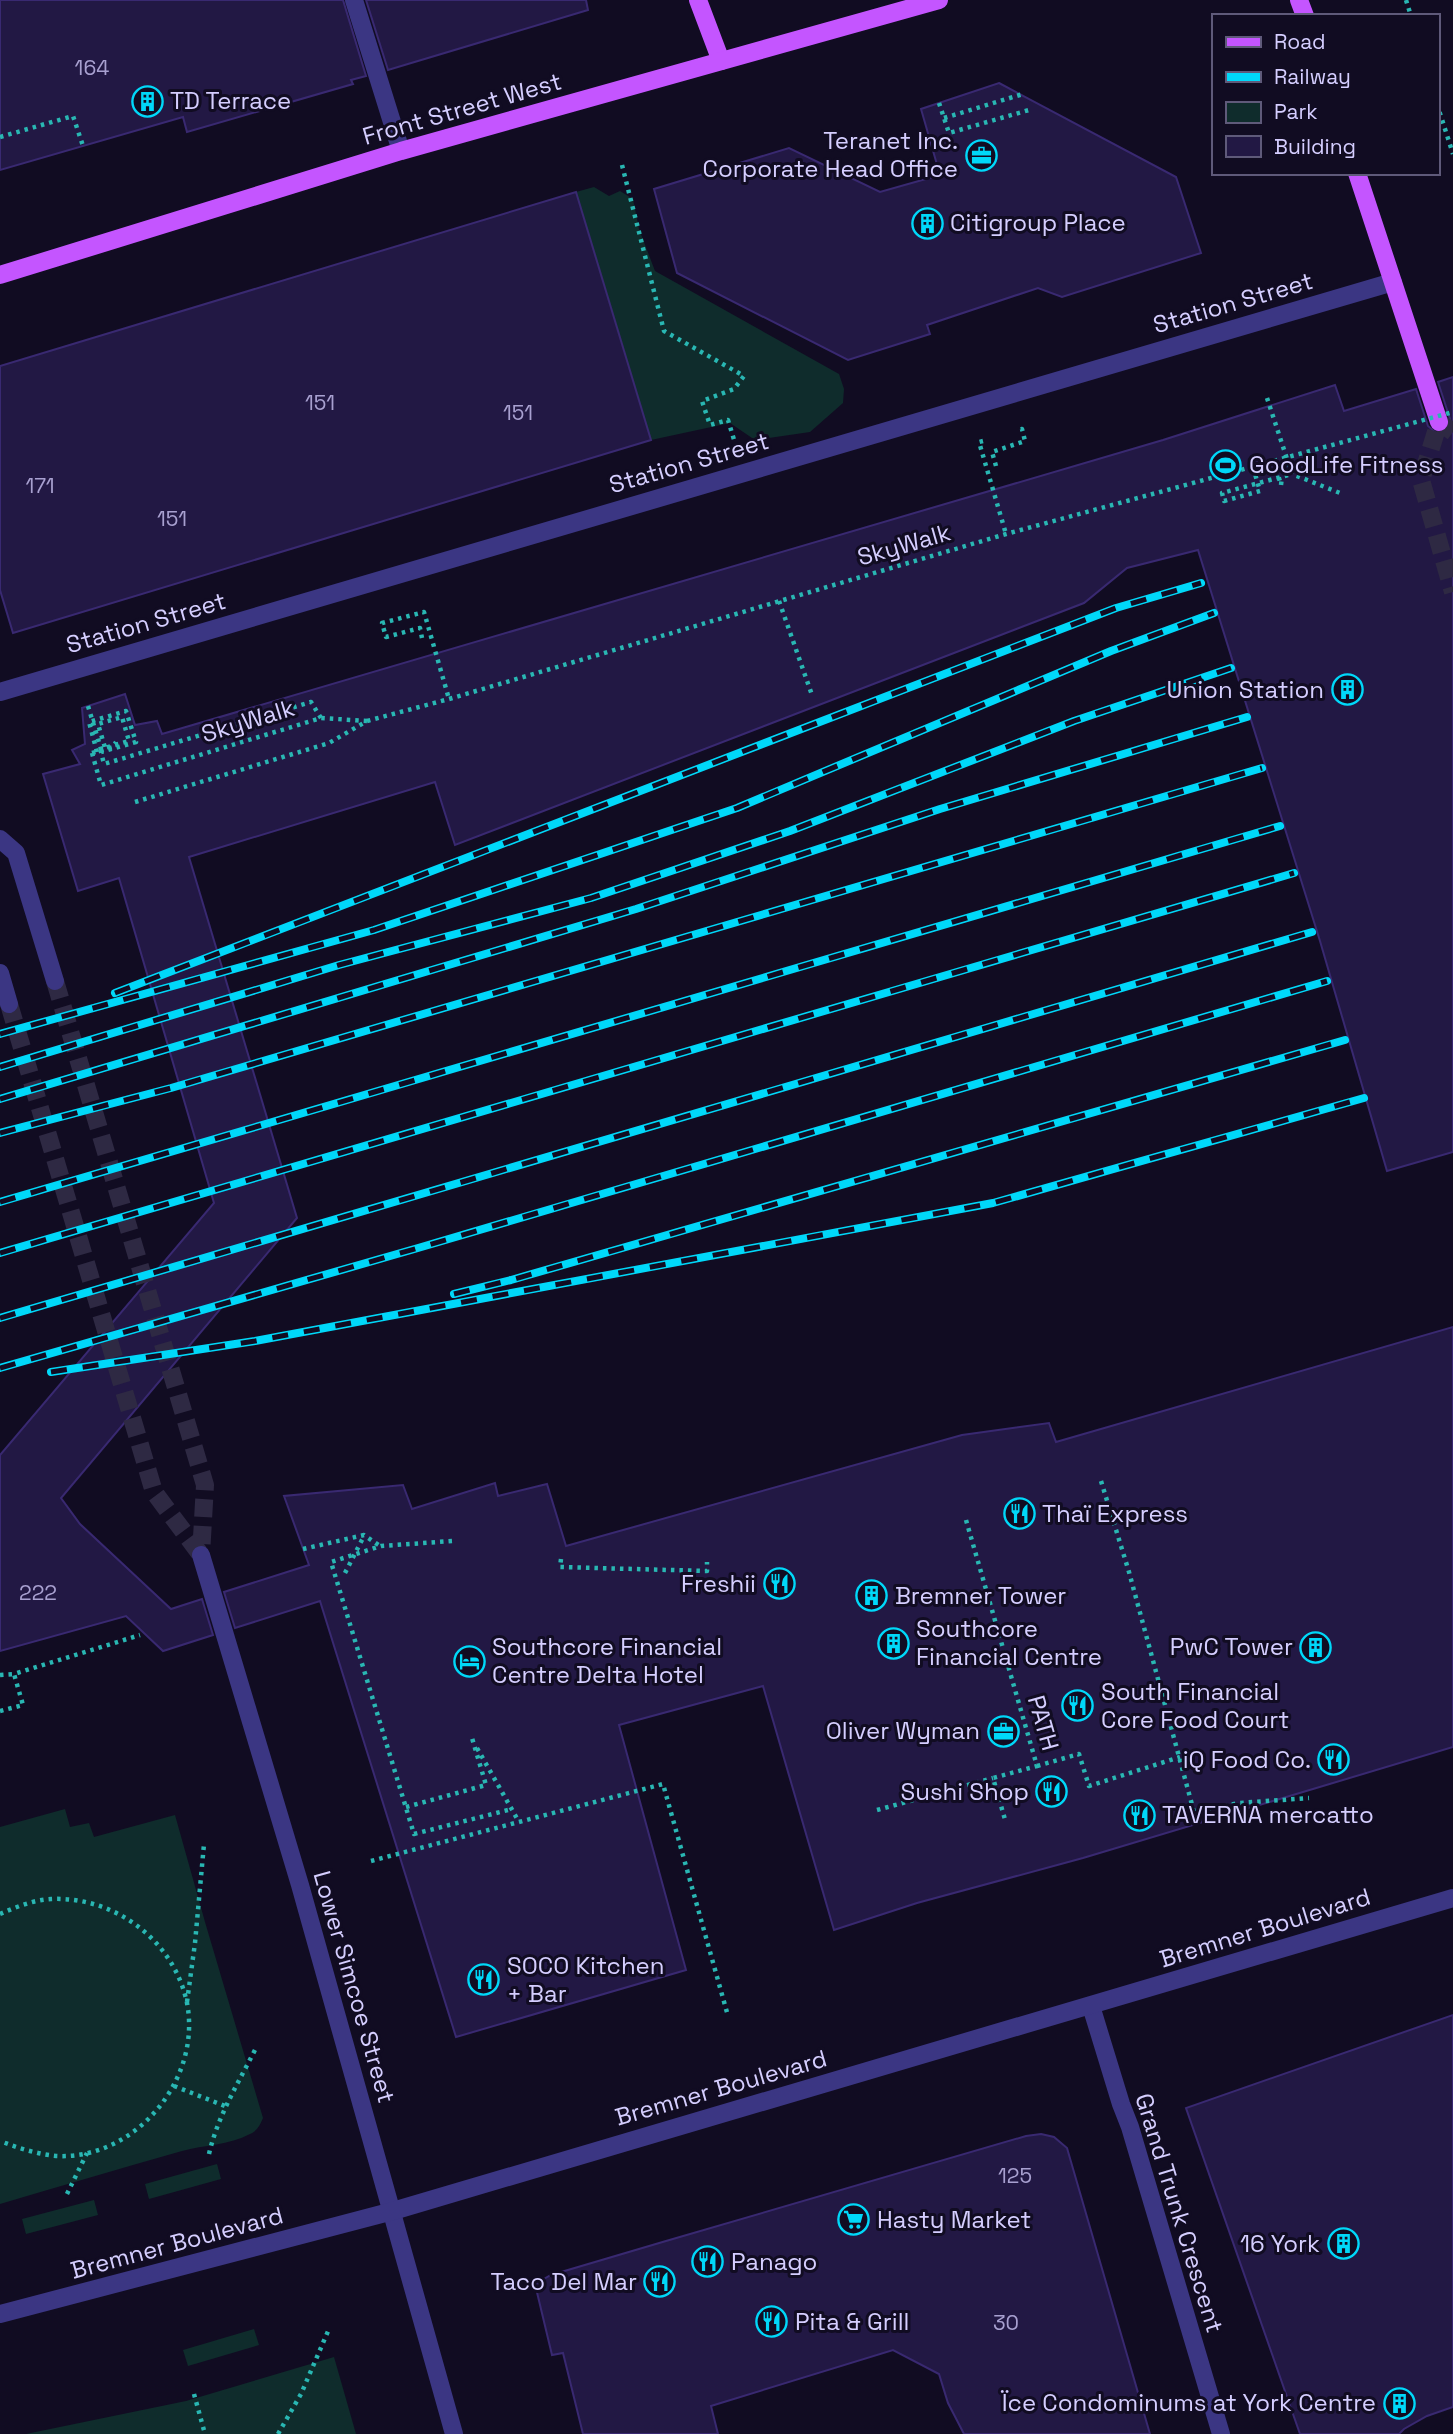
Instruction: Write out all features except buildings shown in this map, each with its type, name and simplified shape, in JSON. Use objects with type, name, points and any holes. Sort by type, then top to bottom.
[{"type":"main road","points":[[698,0],[721,61]]},
{"type":"main road","name":"Front Street West","points":[[0,275],[401,151],[939,0]]},
{"type":"main road","points":[[1358,175],[1393,282],[1446,417]]},
{"type":"street","points":[[354,0],[401,151]]},
{"type":"street","name":"Station Street","points":[[0,691],[1393,282]]},
{"type":"street","points":[[0,839],[16,853],[55,981]]},
{"type":"street","points":[[0,973],[9,1003]]},
{"type":"street","name":"Lower Simcoe Street","points":[[201,1555],[300,1885],[454,2434]]},
{"type":"street","name":"Bremner Boulevard","points":[[0,2314],[393,2211],[1453,1898]]},
{"type":"street","name":"Grand Trunk Crescent","points":[[1091,2006],[1130,2127],[1220,2434]]},
{"type":"path","points":[[944,118],[1023,94]]},
{"type":"path","points":[[939,103],[949,133],[1029,110]]},
{"type":"path","points":[[1439,110],[1453,153]]},
{"type":"path","points":[[0,137],[73,116],[83,146]]},
{"type":"path","points":[[622,165],[664,331],[744,376],[734,389],[702,401],[710,425],[728,420],[736,446]]},
{"type":"path","points":[[1267,398],[1293,474]]},
{"type":"path","name":"SkyWalk","points":[[135,802],[329,743],[368,721],[1006,534],[1446,417]]},
{"type":"path","points":[[996,466],[992,452],[1025,441],[1022,429],[1011,432]]},
{"type":"path","points":[[989,439],[979,442],[1006,534]]},
{"type":"path","points":[[1274,461],[1281,485],[1282,477]]},
{"type":"path","points":[[1253,467],[1260,491],[1224,501],[1222,493],[1282,477],[1293,474],[1339,493]]},
{"type":"path","points":[[779,601],[812,695]]},
{"type":"path","points":[[422,638],[420,628],[386,637],[382,623],[424,612],[449,699]]},
{"type":"path","name":"SkyWalk","points":[[311,702],[321,718],[101,785],[99,752],[104,764],[311,702]]},
{"type":"path","points":[[88,706],[101,749],[130,741],[122,717],[99,724],[99,752]]},
{"type":"path","points":[[126,710],[136,742],[116,745],[99,752],[89,722],[126,710]]},
{"type":"path","points":[[321,718],[368,721]]},
{"type":"path","points":[[99,752],[116,745]]},
{"type":"path","points":[[1101,1481],[1129,1572],[1194,1812],[1239,1803],[1308,1798]]},
{"type":"path","name":"PATH","points":[[877,1810],[1037,1766],[966,1520]]},
{"type":"path","points":[[303,1549],[364,1535],[381,1546]]},
{"type":"path","points":[[345,1573],[364,1535]]},
{"type":"path","points":[[452,1541],[381,1546],[331,1562],[414,1834],[512,1809]]},
{"type":"path","points":[[561,1559],[560,1567],[707,1571],[707,1562]]},
{"type":"path","points":[[0,1675],[14,1674],[140,1635]]},
{"type":"path","points":[[0,1711],[23,1705],[14,1674]]},
{"type":"path","points":[[406,1807],[486,1785],[472,1738],[519,1822]]},
{"type":"path","points":[[1037,1766],[1079,1754],[1090,1786],[1180,1757]]},
{"type":"path","points":[[993,1778],[1006,1823]]},
{"type":"path","points":[[371,1861],[663,1784],[728,2016]]},
{"type":"path","points":[[0,2141],[27,2151],[58,2156],[88,2152],[119,2140],[147,2122],[174,2086],[184,2058],[188,2028],[187,2003],[204,1844]]},
{"type":"path","points":[[0,1914],[20,1905],[50,1899],[80,1901],[109,1909],[136,1924],[158,1944],[175,1969],[187,2003]]},
{"type":"path","points":[[209,2154],[214,2130],[257,2046]]},
{"type":"path","points":[[174,2086],[225,2106]]},
{"type":"path","points":[[68,2194],[88,2152]]},
{"type":"path","points":[[278,2434],[301,2394],[329,2329]]},
{"type":"path","points":[[194,2394],[205,2434]]},
{"type":"green space","points":[[594,187],[609,196],[620,191],[633,199],[639,229],[655,271],[839,374],[844,389],[843,403],[810,432],[755,440],[730,423],[651,440],[576,192]]},
{"type":"green space","points":[[65,1809],[70,1827],[89,1823],[94,1837],[175,1815],[263,2118],[255,2131],[242,2138],[182,2151],[0,2204],[0,1827]]},
{"type":"green space","points":[[217,2164],[221,2179],[149,2199],[145,2184]]},
{"type":"green space","points":[[94,2200],[98,2215],[26,2234],[22,2219]]},
{"type":"green space","points":[[254,2329],[259,2345],[188,2366],[183,2350]]},
{"type":"green space","points":[[334,2357],[356,2434],[26,2434],[186,2401]]},
{"type":"tunnel","points":[[1453,432],[1439,422],[1421,480],[1453,592]]},
{"type":"tunnel","points":[[55,981],[205,1485],[201,1555]]},
{"type":"tunnel","points":[[9,1004],[154,1492],[201,1555]]},
{"type":"railway","points":[[115,993],[1116,608],[1201,583]]},
{"type":"railway","points":[[0,1034],[374,930],[737,808],[1111,651],[1214,613]]},
{"type":"railway","points":[[0,1067],[339,965],[591,898],[790,831],[1074,721],[1231,668]]},
{"type":"railway","points":[[0,1099],[636,909],[940,809],[1247,717]]},
{"type":"railway","points":[[0,1133],[171,1088],[1262,768]]},
{"type":"railway","points":[[0,1202],[1280,826]]},
{"type":"railway","points":[[0,1253],[1294,873]]},
{"type":"railway","points":[[0,1318],[1312,932]]},
{"type":"railway","points":[[0,1368],[1327,981]]},
{"type":"railway","points":[[454,1294],[511,1280],[1345,1040]]},
{"type":"railway","points":[[51,1372],[255,1341],[993,1203],[1364,1098]]},
{"type":"place","name":"TD Terrace","points":[[147,101]]},
{"type":"place","name":"Teranet Inc. Corporate Head Office","points":[[981,155]]},
{"type":"place","name":"Citigroup Place","points":[[927,223]]},
{"type":"place","name":"GoodLife Fitness","points":[[1226,465]]},
{"type":"place","name":"Union Station","points":[[1347,690]]},
{"type":"place","name":"Thaï Express","points":[[1019,1514]]},
{"type":"place","name":"Freshii","points":[[779,1584]]},
{"type":"place","name":"Bremner Tower","points":[[872,1596]]},
{"type":"place","name":"Southcore Financial Centre","points":[[893,1643]]},
{"type":"place","name":"PwC Tower","points":[[1316,1647]]},
{"type":"place","name":"Southcore Financial Centre Delta Hotel","points":[[469,1661]]},
{"type":"place","name":"South Financial Core Food Court","points":[[1078,1706]]},
{"type":"place","name":"Oliver Wyman","points":[[1003,1731]]},
{"type":"place","name":"iQ Food Co.","points":[[1334,1760]]},
{"type":"place","name":"Sushi Shop","points":[[1052,1792]]},
{"type":"place","name":"TAVERNA mercatto","points":[[1139,1815]]},
{"type":"place","name":"SOCO Kitchen + Bar","points":[[484,1980]]},
{"type":"place","name":"Hasty Market","points":[[854,2220]]},
{"type":"place","name":"16 York","points":[[1343,2244]]},
{"type":"place","name":"Panago","points":[[708,2262]]},
{"type":"place","name":"Taco Del Mar","points":[[660,2282]]},
{"type":"place","name":"Pita & Grill","points":[[772,2322]]},
{"type":"place","name":"Ïce Condominums at York Centre","points":[[1399,2403]]}]
